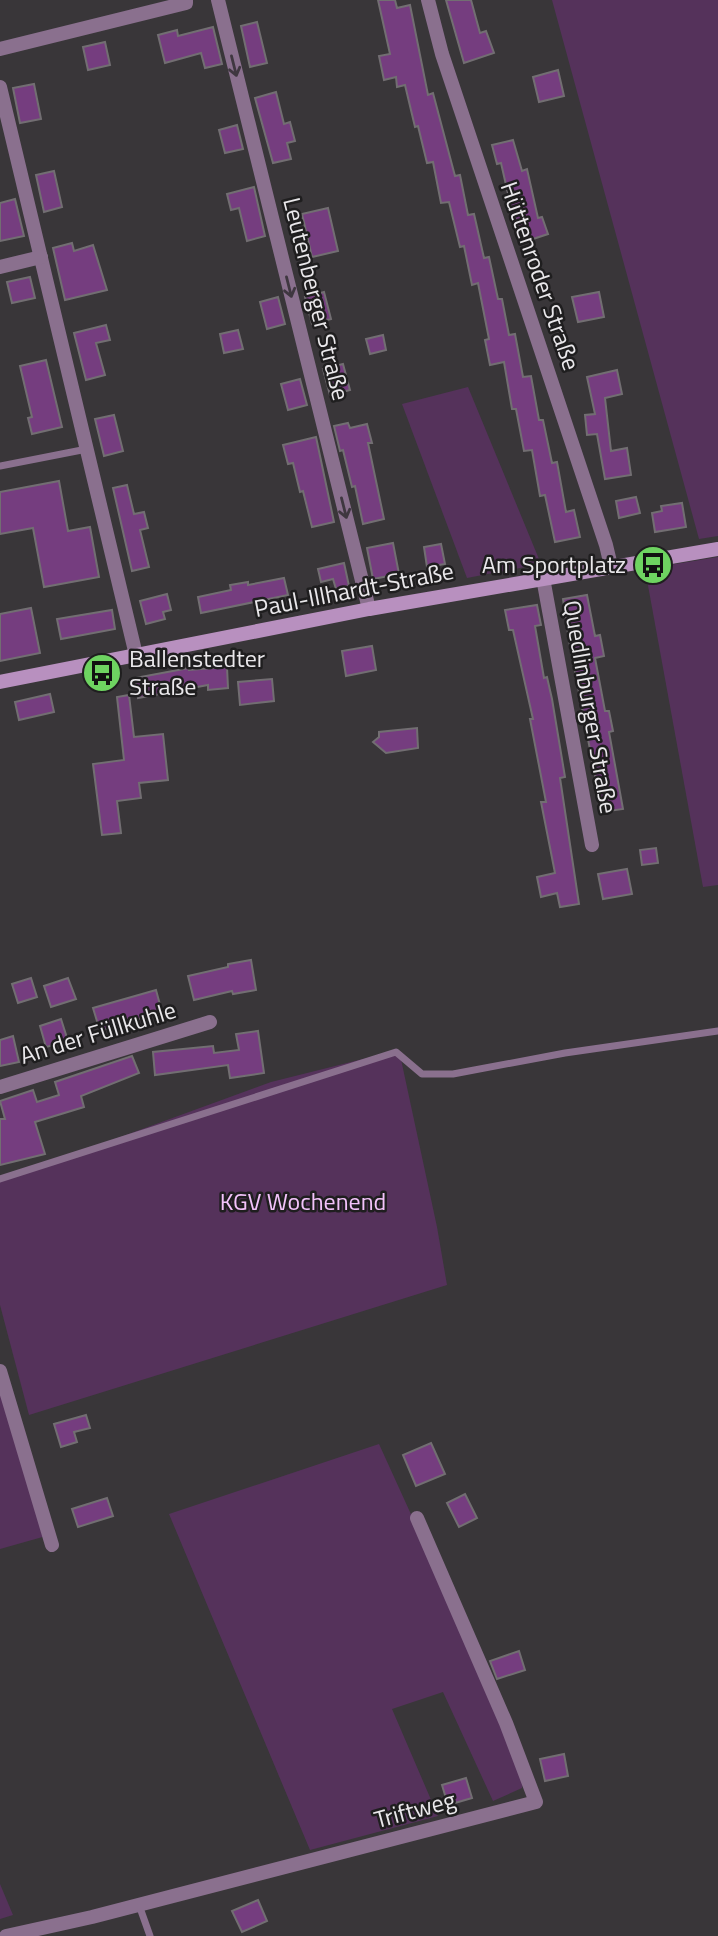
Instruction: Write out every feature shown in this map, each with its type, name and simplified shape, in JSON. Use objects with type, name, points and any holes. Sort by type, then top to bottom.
[{"type":"street","name":"Leutenberger Straße","points":[[218,0],[369,609]]},
{"type":"street","name":"Hüttenroder Straße","points":[[428,0],[442,54],[606,544],[611,566]]},
{"type":"street","points":[[0,49],[187,1]]},
{"type":"street","points":[[0,87],[136,655]]},
{"type":"street","points":[[0,267],[41,257]]},
{"type":"street","name":"Paul-Illhardt-Straße","points":[[0,682],[369,609],[718,549]]},
{"type":"street","name":"Quedlinburger Straße","points":[[544,578],[592,845]]},
{"type":"street","name":"An der Füllkuhle","points":[[0,1087],[210,1022]]},
{"type":"street","points":[[0,1371],[52,1545]]},
{"type":"street","name":"Triftweg","points":[[6,1936],[139,1905],[536,1802],[506,1723],[417,1518]]},
{"type":"lane","points":[[0,466],[88,449]]},
{"type":"lane","points":[[0,1179],[396,1052],[422,1074],[453,1074],[718,1031]]},
{"type":"lane","points":[[139,1905],[150,1936]]},
{"type":"green space","points":[[552,0],[718,0],[718,536],[699,539]]},
{"type":"green space","points":[[468,387],[541,564],[467,578],[402,404]]},
{"type":"green space","points":[[718,557],[718,885],[703,887],[645,569]]},
{"type":"green space","name":"KGV Wochenend","points":[[399,1050],[447,1285],[29,1415],[0,1305],[0,1181],[271,1082]]},
{"type":"green space","points":[[0,1382],[46,1536],[0,1549]]},
{"type":"green space","points":[[379,1444],[461,1624],[523,1777],[522,1788],[493,1801],[443,1692],[392,1709],[438,1816],[310,1850],[169,1514]]},
{"type":"green space","points":[[0,1884],[13,1915],[0,1919]]},
{"type":"building","points":[[378,0],[395,0],[397,8],[410,5],[428,95],[433,93],[455,176],[460,175],[468,215],[474,214],[484,258],[489,257],[498,299],[502,299],[509,335],[515,334],[523,377],[531,376],[539,420],[543,420],[552,463],[557,462],[566,512],[574,510],[580,537],[555,542],[545,495],[540,496],[532,450],[524,451],[516,409],[512,409],[504,362],[490,365],[485,340],[489,339],[478,283],[472,285],[464,246],[460,247],[449,202],[441,203],[433,162],[427,163],[405,85],[397,87],[396,77],[384,80],[379,56],[390,54]]},
{"type":"building","points":[[446,0],[471,0],[480,33],[486,31],[494,53],[464,63]]},
{"type":"building","points":[[257,22],[267,63],[250,67],[241,26]]},
{"type":"building","points":[[213,27],[222,64],[205,68],[201,53],[165,63],[158,35],[177,30],[178,36]]},
{"type":"building","points":[[105,42],[110,65],[88,70],[83,47]]},
{"type":"building","points":[[558,70],[564,96],[539,102],[533,77]]},
{"type":"building","points":[[34,84],[41,119],[20,123],[13,88]]},
{"type":"building","points":[[276,92],[284,124],[290,122],[295,141],[287,143],[291,159],[273,163],[255,98]]},
{"type":"building","points":[[237,125],[243,149],[225,153],[219,130]]},
{"type":"building","points":[[513,140],[522,171],[527,169],[538,218],[542,217],[548,234],[524,242],[511,207],[501,163],[497,164],[492,145]]},
{"type":"building","points":[[54,171],[62,207],[44,212],[36,175]]},
{"type":"building","points":[[254,187],[265,236],[247,241],[239,208],[231,210],[227,194]]},
{"type":"building","points":[[15,199],[24,236],[0,241],[0,203]]},
{"type":"building","points":[[328,208],[338,251],[312,257],[302,214]]},
{"type":"building","points":[[72,243],[74,251],[93,245],[107,290],[65,300],[53,248]]},
{"type":"building","points":[[30,277],[35,298],[12,303],[7,282]]},
{"type":"building","points":[[324,292],[331,319],[312,324],[305,297]]},
{"type":"building","points":[[599,292],[604,317],[578,322],[572,297]]},
{"type":"building","points":[[278,297],[285,324],[267,329],[260,302]]},
{"type":"building","points":[[106,325],[110,340],[96,343],[105,375],[86,380],[74,333]]},
{"type":"building","points":[[238,330],[243,349],[224,353],[220,334]]},
{"type":"building","points":[[383,335],[386,350],[370,354],[366,339]]},
{"type":"building","points":[[46,360],[62,427],[32,434],[28,418],[32,417],[20,366]]},
{"type":"building","points":[[343,364],[350,390],[330,395],[323,369]]},
{"type":"building","points":[[617,370],[622,394],[605,398],[611,451],[627,448],[631,475],[605,479],[597,434],[587,435],[585,415],[595,414],[587,377]]},
{"type":"building","points":[[300,379],[307,405],[288,410],[281,384]]},
{"type":"building","points":[[114,415],[123,451],[104,456],[95,419]]},
{"type":"building","points":[[348,423],[350,428],[367,424],[372,443],[368,443],[384,519],[363,524],[355,486],[352,487],[334,426]]},
{"type":"building","points":[[316,437],[334,522],[312,527],[303,491],[300,492],[293,463],[288,464],[283,445]]},
{"type":"building","points":[[59,481],[68,531],[90,527],[99,577],[44,587],[33,528],[0,534],[0,492]]},
{"type":"building","points":[[127,485],[134,514],[144,512],[148,528],[140,530],[149,567],[132,571],[113,488]]},
{"type":"building","points":[[636,497],[640,513],[619,518],[616,501]]},
{"type":"building","points":[[682,503],[686,527],[655,532],[652,513],[662,511],[661,506]]},
{"type":"building","points":[[393,543],[399,574],[373,579],[367,548]]},
{"type":"building","points":[[441,544],[445,564],[427,567],[424,547]]},
{"type":"building","points":[[344,563],[349,586],[336,589],[333,579],[321,582],[318,569]]},
{"type":"building","points":[[284,578],[288,595],[201,613],[198,597],[231,590],[230,585],[248,582],[248,585]]},
{"type":"building","points":[[167,594],[171,610],[163,612],[165,619],[146,624],[140,601]]},
{"type":"building","points":[[587,595],[595,636],[600,635],[604,656],[595,658],[605,711],[609,711],[613,731],[609,732],[623,809],[602,812],[563,599]]},
{"type":"building","points":[[537,605],[541,625],[535,626],[544,678],[547,677],[552,699],[565,777],[560,778],[579,904],[560,907],[557,893],[541,897],[537,877],[555,873],[541,802],[546,802],[530,719],[533,719],[513,630],[509,630],[505,610]]},
{"type":"building","points":[[31,608],[40,653],[0,661],[0,614]]},
{"type":"building","points":[[112,610],[115,629],[61,639],[57,619]]},
{"type":"building","points":[[372,646],[376,670],[346,676],[342,651]]},
{"type":"building","points":[[227,667],[228,688],[208,690],[208,685],[138,698],[135,678],[189,668]]},
{"type":"building","points":[[272,679],[274,701],[240,705],[238,682]]},
{"type":"building","points":[[50,694],[54,712],[19,720],[15,702]]},
{"type":"building","points":[[129,695],[134,737],[163,734],[168,780],[139,783],[141,798],[117,801],[121,833],[102,835],[93,764],[124,760],[117,697]]},
{"type":"building","points":[[417,728],[418,748],[386,753],[373,742],[379,737],[379,732]]},
{"type":"building","points":[[656,848],[658,863],[642,865],[640,850]]},
{"type":"building","points":[[627,869],[632,894],[603,899],[598,874]]},
{"type":"building","points":[[251,960],[256,990],[233,994],[232,991],[194,1000],[188,976]]},
{"type":"building","points":[[31,978],[37,997],[18,1003],[12,984]]},
{"type":"building","points":[[68,978],[76,999],[51,1007],[44,986]]},
{"type":"building","points":[[156,990],[162,1012],[100,1031],[93,1008]]},
{"type":"building","points":[[61,1019],[68,1041],[46,1047],[40,1026]]},
{"type":"building","points":[[258,1031],[264,1073],[230,1078],[228,1065],[155,1075],[153,1052],[213,1046],[214,1053],[239,1050],[236,1034]]},
{"type":"building","points":[[13,1036],[19,1062],[0,1066],[0,1040]]},
{"type":"building","points":[[132,1056],[139,1073],[81,1096],[84,1107],[35,1122],[45,1154],[0,1165],[0,1119],[5,1119],[0,1101],[33,1090],[37,1102],[59,1095],[55,1082]]},
{"type":"building","points":[[86,1415],[90,1428],[74,1432],[77,1442],[61,1447],[54,1424]]},
{"type":"building","points":[[431,1443],[445,1474],[416,1486],[403,1455]]},
{"type":"building","points":[[465,1494],[477,1518],[459,1527],[447,1503]]},
{"type":"building","points":[[107,1498],[113,1516],[78,1527],[72,1509]]},
{"type":"building","points":[[519,1651],[525,1670],[497,1679],[490,1661]]},
{"type":"building","points":[[564,1754],[568,1776],[545,1781],[540,1759]]},
{"type":"building","points":[[466,1778],[472,1798],[448,1805],[442,1785]]},
{"type":"building","points":[[258,1900],[267,1921],[242,1932],[232,1911]]},
{"type":"place","name":"Am Sportplatz","points":[[653,565]]},
{"type":"place","name":"Ballenstedter Straße","points":[[102,673]]}]
